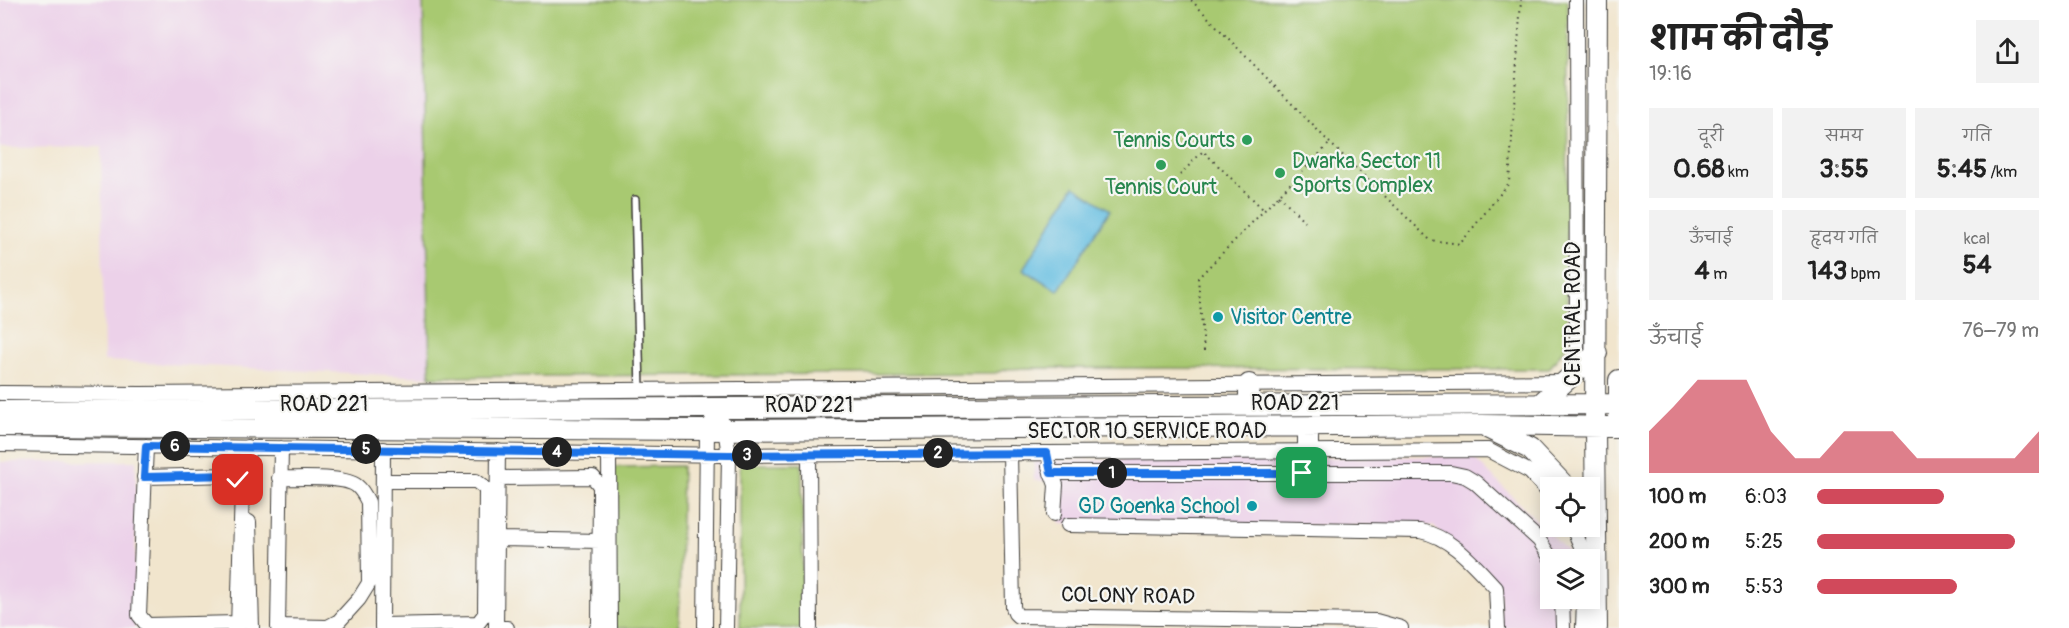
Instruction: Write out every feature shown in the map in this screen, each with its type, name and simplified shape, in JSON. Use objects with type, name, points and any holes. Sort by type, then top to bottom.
[{"type":"main road","name":"CENTRAL ROAD","points":[[1591,549],[1597,404],[1597,0]]},
{"type":"main road","points":[[1540,404],[1597,353]]},
{"type":"main road","points":[[1619,380],[1619,440]]},
{"type":"main road","points":[[1249,384],[1249,405]]},
{"type":"main road","name":"ROAD 221","points":[[0,411],[1619,404]]},
{"type":"main road","points":[[1482,425],[1530,449],[1557,477]]},
{"type":"main road","name":"ROAD 221","points":[[0,426],[716,430],[1482,425],[1619,427]]},
{"type":"main road","points":[[1308,427],[1308,451]]},
{"type":"main road","name":"CENTRAL ROAD","points":[[1595,609],[1597,628]]},
{"type":"street","points":[[0,393],[141,394],[1249,384],[1571,377],[1576,0]]},
{"type":"street","points":[[705,628],[706,455],[716,430],[716,409]]},
{"type":"street","points":[[716,430],[729,455],[726,628]]},
{"type":"street","name":"SECTOR 10 SERVICE ROAD","points":[[0,444],[706,455],[1488,450],[1530,472],[1540,483]]},
{"type":"street","points":[[144,477],[232,475],[238,480],[242,488],[238,625],[147,625],[142,621],[139,615],[144,477],[146,446]]},
{"type":"street","points":[[247,447],[252,628]]},
{"type":"street","points":[[279,478],[345,480],[356,484],[368,502],[369,583],[339,621],[328,627],[278,627],[279,478],[280,448]]},
{"type":"street","points":[[383,449],[382,626],[478,623],[485,614],[486,489],[476,481],[383,481]]},
{"type":"street","points":[[498,451],[496,628],[507,628]]},
{"type":"street","points":[[609,453],[610,628]]},
{"type":"street","name":"COLONY ROAD","points":[[1010,453],[1013,607],[1018,616],[1376,621],[1401,628]]},
{"type":"street","points":[[1047,453],[1056,485],[1054,514]]},
{"type":"street","points":[[809,454],[810,628]]},
{"type":"street","points":[[1051,473],[1451,473],[1465,476],[1476,482],[1519,520],[1545,549]]},
{"type":"street","points":[[498,478],[593,477],[600,486],[599,624],[597,628]]},
{"type":"street","points":[[1068,525],[1408,530],[1432,533],[1454,545],[1496,588],[1498,628]]},
{"type":"street","points":[[497,539],[600,541]]},
{"type":"street","points":[[1562,609],[1563,628]]},
{"type":"street","points":[[1583,628],[1584,609]]},
{"type":"lane","points":[[635,200],[640,390]]},
{"type":"path","points":[[1191,0],[1330,143],[1430,240],[1460,244],[1509,183],[1521,0]]},
{"type":"path","points":[[1204,351],[1198,278],[1330,143]]},
{"type":"path","points":[[1180,175],[1203,151],[1264,210]]},
{"type":"path","points":[[1279,195],[1308,225]]},
{"type":"shaded area","points":[[0,0],[423,0],[430,377],[104,361],[101,147],[0,148]]},
{"type":"shaded area","points":[[1472,456],[1540,524],[1540,537],[1553,537],[1565,549],[1540,549],[1540,609],[1568,609],[1568,628],[1500,628],[1500,594],[1433,526],[1060,524],[1058,482],[1034,480],[1034,461]]},
{"type":"shaded area","points":[[136,461],[135,628],[0,628],[0,462]]},
{"type":"green space","points":[[423,0],[1568,0],[1567,345],[1549,369],[1029,368],[1008,369],[995,373],[430,377]]},
{"type":"green space","points":[[740,464],[802,464],[803,628],[740,628]]},
{"type":"green space","points":[[682,466],[679,628],[612,628],[612,467]]},
{"type":"water","points":[[1074,186],[1110,210],[1058,291],[1023,269]]},
{"type":"place","name":"Tennis Courts","points":[[1247,140]]},
{"type":"place","name":"Tennis Court","points":[[1161,165]]},
{"type":"place","name":"Dwarka Sector 11 Sports Complex","points":[[1280,173]]},
{"type":"place","name":"Visitor Centre","points":[[1218,317]]},
{"type":"place","name":"GD Goenka School","points":[[1252,506]]},
{"type":"route","points":[[238,480],[232,475],[144,477],[146,446],[729,455],[1047,453],[1051,473],[1302,473]]}]
